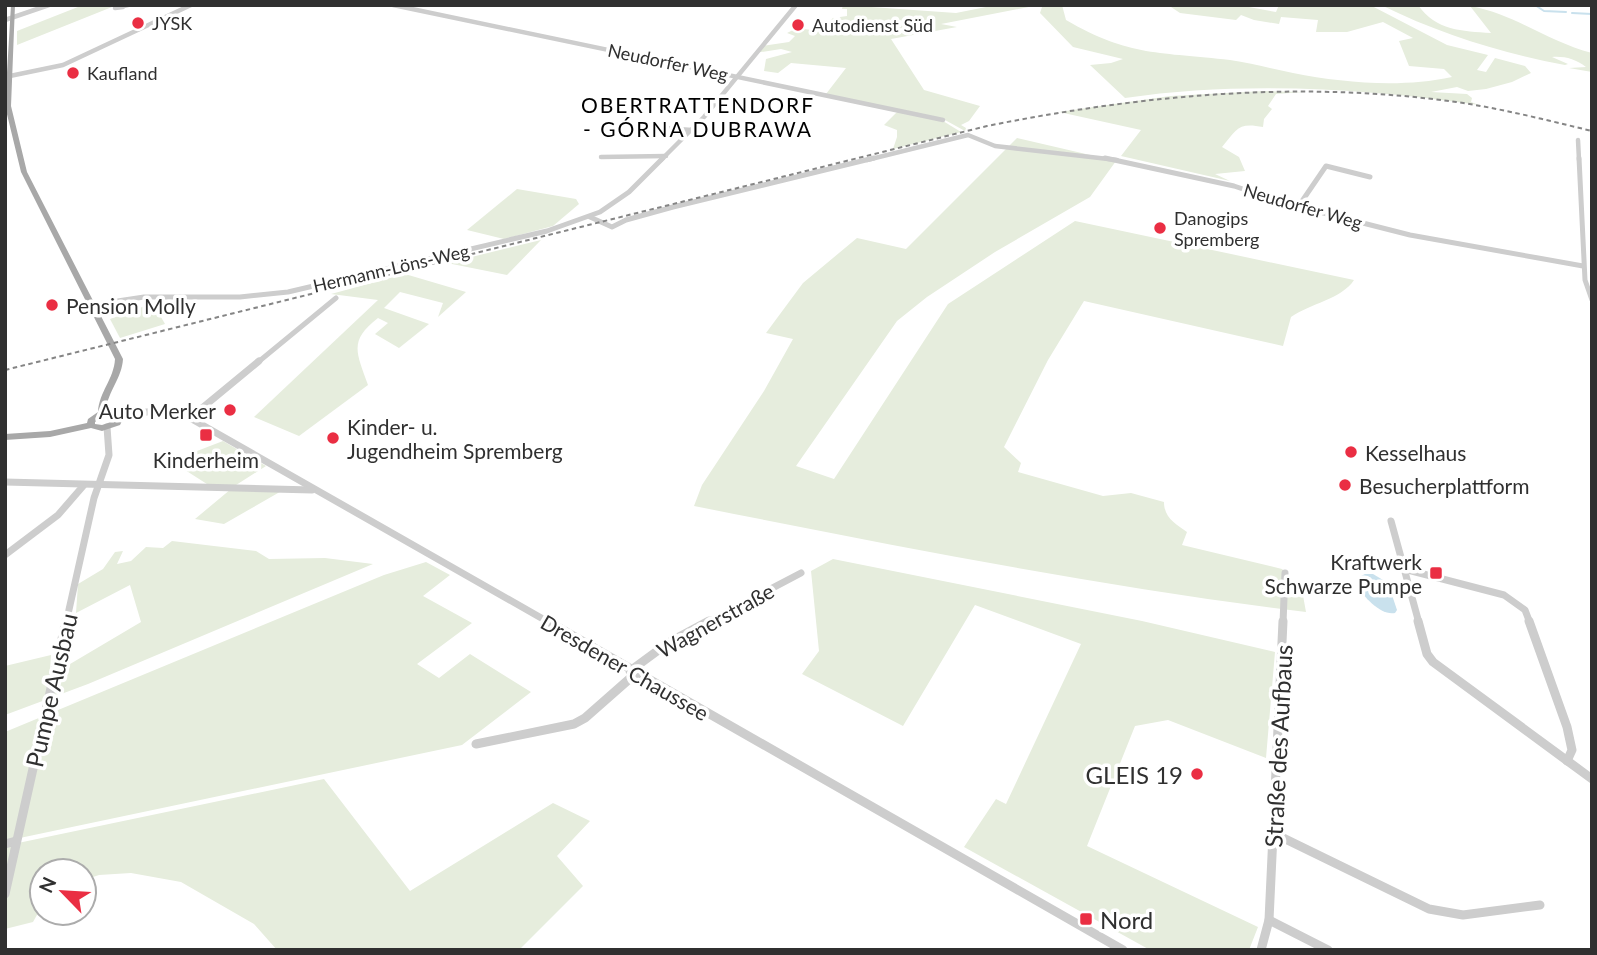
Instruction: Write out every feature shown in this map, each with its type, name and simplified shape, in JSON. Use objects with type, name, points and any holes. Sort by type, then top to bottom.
[{"type":"main road","points":[[13,5],[8,19],[6,77],[8,106],[24,172],[119,359],[118,375],[102,401],[102,413]]},
{"type":"main road","points":[[5,437],[50,433],[91,425],[96,428],[107,427],[117,423],[121,415],[114,412],[102,413],[94,418],[91,425]]},
{"type":"street","points":[[8,19],[49,5]]},
{"type":"street","points":[[6,77],[57,67],[191,5]]},
{"type":"street","name":"Neudorfer Weg","points":[[393,5],[943,120]]},
{"type":"street","name":"Hermann-Löns-Weg","points":[[91,305],[144,297],[240,297],[288,292],[547,231],[590,217],[621,200],[692,131],[796,5]]},
{"type":"street","points":[[635,126],[692,131]]},
{"type":"street","name":"Neudorfer Weg","points":[[590,217],[612,227],[626,220],[673,207],[968,135],[995,146],[1114,159],[1234,186],[1298,207],[1441,242],[1583,266]]},
{"type":"street","points":[[1578,140],[1586,248],[1584,287],[1592,300]]},
{"type":"street","points":[[601,158],[667,156]]},
{"type":"street","points":[[1298,207],[1326,166],[1370,177]]},
{"type":"street","points":[[190,418],[336,298]]},
{"type":"street","name":"Dresdener Chaussee","points":[[121,415],[164,410],[190,418],[632,673],[1123,950]]},
{"type":"street","name":"Pumpe Ausbau","points":[[5,894],[98,486],[109,455],[107,427]]},
{"type":"street","points":[[5,482],[316,490]]},
{"type":"street","points":[[5,555],[58,515],[84,485]]},
{"type":"street","points":[[1391,521],[1424,648],[1433,662],[1592,779]]},
{"type":"street","points":[[1404,569],[1504,595],[1525,610],[1567,727],[1572,750],[1567,761]]},
{"type":"street","name":"Wagnerstraße","points":[[475,744],[574,724],[585,718],[667,643],[801,573]]},
{"type":"street","name":"Straße des Aufbaus","points":[[1261,950],[1269,920],[1285,573]]},
{"type":"street","points":[[1273,833],[1429,909],[1463,915],[1540,905]]},
{"type":"street","points":[[5,844],[16,841]]},
{"type":"street","points":[[1269,920],[1328,950]]},
{"type":"green space","points":[[83,5],[117,5],[17,45],[17,31]]},
{"type":"green space","points":[[843,5],[956,13],[996,5],[1039,5],[941,24],[957,27],[891,39],[924,90],[980,106],[969,121],[961,125],[966,128],[965,131],[945,120],[826,94],[846,68],[791,63],[778,73],[764,71],[766,59],[792,52],[781,49],[755,53],[762,46],[789,42],[795,36],[787,33],[797,28],[819,31],[833,18],[847,16],[847,9],[842,9]]},
{"type":"green space","points":[[1039,5],[1062,5],[1066,20],[1109,41],[1146,51],[1230,60],[1352,82],[1413,82],[1452,77],[1444,69],[1409,66],[1399,41],[1413,38],[1383,22],[1347,32],[1316,32],[1318,20],[1281,17],[1279,24],[1241,15],[1236,20],[1180,13],[1168,5],[1238,5],[1276,12],[1279,5],[1370,5],[1447,45],[1488,55],[1477,70],[1486,72],[1495,58],[1525,66],[1531,73],[1512,82],[1486,89],[1468,91],[1457,87],[1431,92],[1467,94],[1472,98],[1471,102],[1479,105],[1391,94],[1257,88],[1125,98],[1090,65],[1123,59],[1073,47],[1040,13],[1042,7]]},
{"type":"green space","points":[[1381,5],[1418,5],[1425,14],[1441,25],[1491,33],[1470,6],[1502,15],[1592,53],[1592,72],[1569,68],[1586,67],[1570,59],[1552,57],[1568,64],[1565,65],[1471,41]]},
{"type":"green space","points":[[1264,91],[1304,92],[1276,94],[1268,106],[1272,109],[1264,119],[1263,127],[1243,126],[1231,136],[1222,147],[1239,157],[1245,171],[1215,174],[1230,181],[1121,156],[1141,130],[1059,112],[1170,96]]},
{"type":"green space","points":[[898,111],[943,121],[961,132],[893,149],[897,130],[884,125]]},
{"type":"green space","points":[[1017,138],[1116,161],[1090,197],[995,252],[927,297],[897,321],[796,466],[834,479],[948,304],[1075,221],[1354,280],[1334,297],[1291,317],[1283,346],[1084,301],[1048,360],[1004,447],[1021,463],[1018,472],[1103,496],[1131,493],[1164,502],[1168,516],[1187,532],[1182,545],[1282,569],[1302,590],[1306,612],[1075,578],[694,506],[702,485],[764,391],[793,339],[766,333],[803,283],[857,238],[906,249]]},
{"type":"green space","points":[[517,189],[576,199],[579,204],[553,226],[504,239],[467,230]]},
{"type":"green space","points":[[541,240],[507,275],[447,263]]},
{"type":"green space","points":[[405,274],[466,292],[438,317],[443,303],[400,292],[384,308],[429,324],[399,348],[375,334],[388,323],[378,318],[362,334],[359,341],[358,356],[368,385],[299,436],[254,417],[378,300],[331,294]]},
{"type":"green space","points":[[153,303],[165,324],[120,338],[110,319]]},
{"type":"green space","points":[[223,441],[266,466],[233,487],[285,489],[224,524],[195,519],[231,489],[210,486],[171,461]]},
{"type":"green space","points":[[172,541],[256,551],[269,559],[325,558],[373,564],[88,684],[5,715],[5,666],[51,655],[50,671],[65,667],[141,622],[130,585],[76,613],[78,584],[103,569],[115,552],[123,551],[117,564],[131,561],[146,547],[163,548]]},
{"type":"green space","points":[[833,559],[1142,621],[1275,652],[1266,758],[1168,720],[1135,726],[1087,846],[1258,927],[1249,950],[1150,950],[964,847],[996,799],[1006,804],[1081,644],[975,605],[903,726],[802,674],[819,651],[811,571]]},
{"type":"green space","points":[[426,562],[450,575],[423,596],[472,623],[417,664],[439,678],[470,654],[531,692],[462,745],[15,839],[5,879],[5,732],[384,575]]},
{"type":"green space","points":[[324,779],[410,891],[553,803],[590,821],[557,856],[583,886],[519,950],[277,950],[254,924],[181,882],[131,873],[98,875],[98,857],[28,857],[28,923],[5,929],[5,907],[18,843]]},
{"type":"water","points":[[1373,574],[1388,583],[1397,610],[1395,613],[1379,609],[1360,590],[1357,586],[1359,577]]},
{"type":"waterway","points":[[1535,5],[1544,11],[1566,12]]},
{"type":"waterway","points":[[1572,13],[1592,14]]},
{"type":"railway","points":[[5,370],[987,126],[1043,115],[1213,95],[1327,92],[1441,100],[1517,113],[1592,131]]},
{"type":"place","name":"JYSK","points":[[138,23]]},
{"type":"place","name":"Autodienst Süd","points":[[798,25]]},
{"type":"place","name":"Kaufland","points":[[73,73]]},
{"type":"place","name":"Danogips Spremberg","points":[[1160,228]]},
{"type":"place","name":"Pension Molly","points":[[52,305]]},
{"type":"place","name":"Auto Merker","points":[[230,410]]},
{"type":"place","name":"Kinderheim","points":[[206,435]]},
{"type":"place","name":"Kinder- u. Jugendheim Spremberg","points":[[333,438]]},
{"type":"place","name":"Kesselhaus","points":[[1351,452]]},
{"type":"place","name":"Besucherplattform","points":[[1345,485]]},
{"type":"place","name":"Kraftwerk Schwarze Pumpe","points":[[1436,573]]},
{"type":"place","name":"GLEIS 19","points":[[1197,774]]},
{"type":"place","name":"Nord","points":[[1086,919]]},
{"type":"district","name":"OBERTRATTENDORF - GÓRNA DUBRAWA","points":[[698,116]]}]
